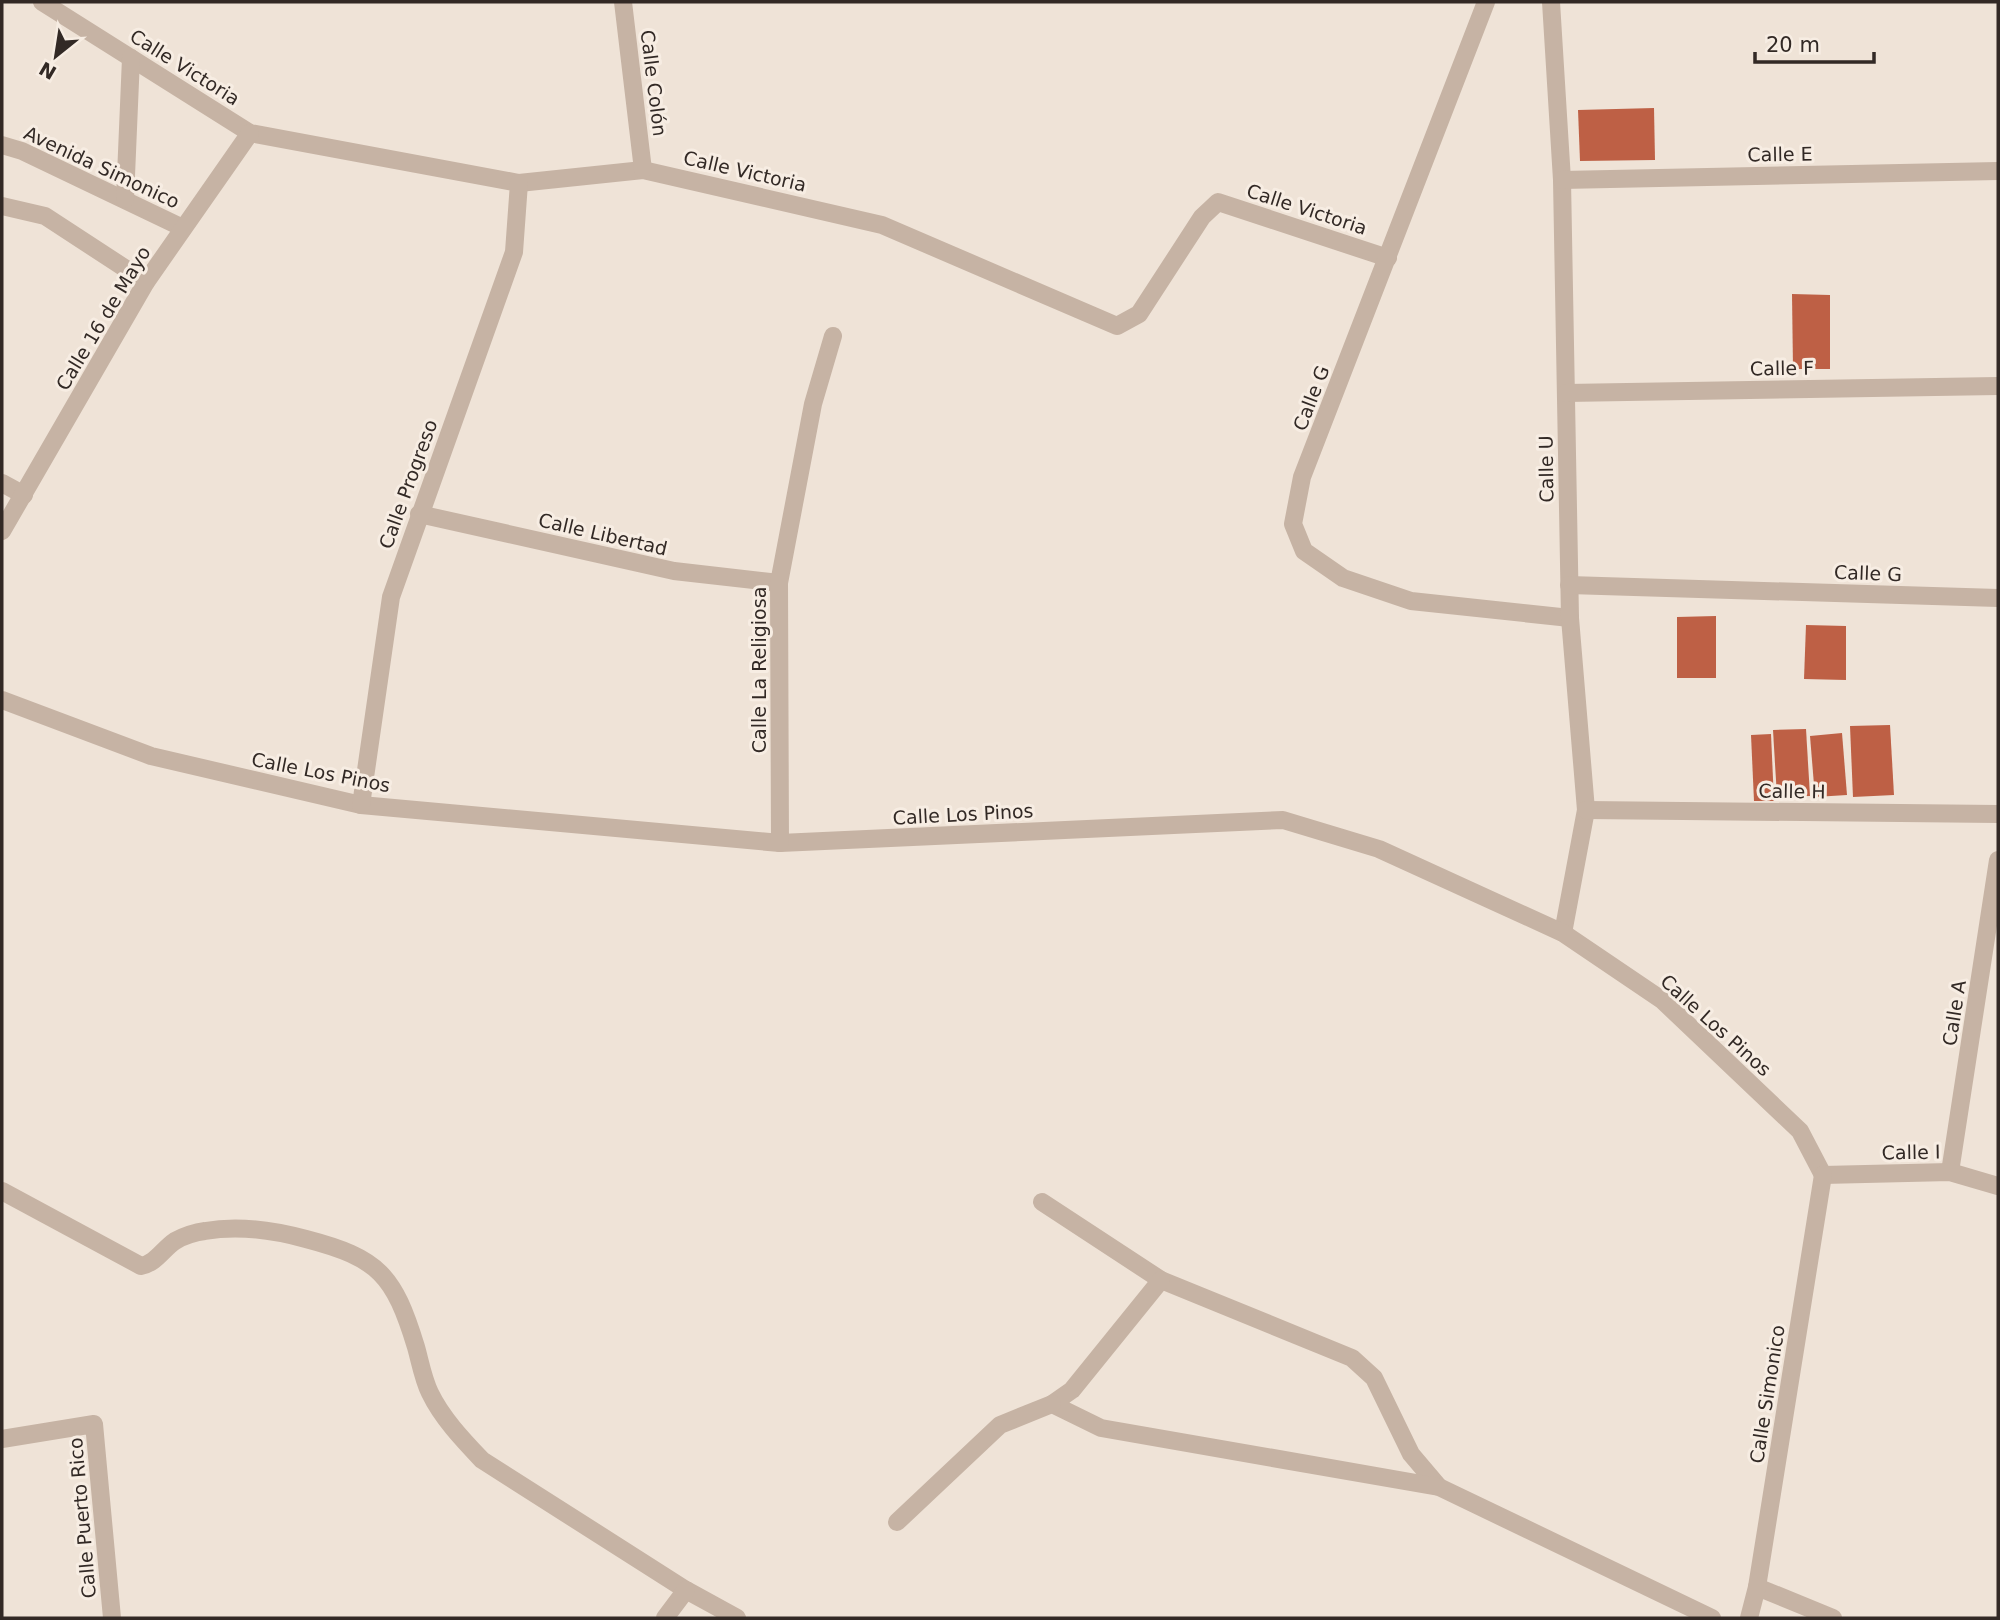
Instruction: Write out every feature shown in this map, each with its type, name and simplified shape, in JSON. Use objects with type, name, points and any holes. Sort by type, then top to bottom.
[{"type":"street","name":"Calle Victoria","points":[[42,2],[250,133],[519,183],[643,170],[882,225],[1117,326],[1139,314],[1202,217],[1218,202],[1388,258]]},
{"type":"street","name":"Calle Colón","points":[[622,2],[643,170]]},
{"type":"street","name":"Calle G","points":[[1486,2],[1302,477],[1293,524],[1304,551],[1343,578],[1411,601],[1570,618]]},
{"type":"street","name":"Calle U","points":[[1551,2],[1562,180],[1570,618],[1586,810],[1563,933]]},
{"type":"street","points":[[125,199],[131,58]]},
{"type":"street","name":"Calle 16 de Mayo","points":[[2,531],[146,282],[250,133]]},
{"type":"street","name":"Avenida Simonico","points":[[2,145],[22,151],[183,228]]},
{"type":"street","name":"Calle E","points":[[1562,180],[1998,171]]},
{"type":"street","name":"Calle Progreso","points":[[360,805],[391,597],[514,252],[519,183]]},
{"type":"street","points":[[2,206],[45,216],[146,282]]},
{"type":"street","name":"Calle La Religiosa","points":[[780,843],[779,583],[813,404],[833,336]]},
{"type":"street","name":"Calle F","points":[[1566,393],[1998,386]]},
{"type":"street","points":[[2,483],[24,495]]},
{"type":"street","name":"Calle Libertad","points":[[419,514],[674,571],[779,583]]},
{"type":"street","name":"Calle G","points":[[1569,585],[1998,597]]},
{"type":"street","name":"Calle Los Pinos","points":[[2,699],[152,756],[360,805],[780,843],[1283,820],[1379,849],[1563,933],[1662,1000],[1800,1132],[1823,1175]]},
{"type":"street","name":"Calle H","points":[[1586,810],[1998,814]]},
{"type":"street","name":"Calle A","points":[[1950,1172],[1998,860]]},
{"type":"street","name":"Calle I","points":[[1823,1175],[1950,1172],[1998,1186]]},
{"type":"street","name":"Calle Simonico","points":[[1749,1618],[1757,1587],[1823,1175]]},
{"type":"street","points":[[2,1191],[141,1266],[152,1262],[176,1240],[202,1231],[228,1227],[283,1233],[338,1247],[359,1256],[379,1270],[394,1291],[406,1315],[429,1392],[456,1433],[482,1460],[687,1590],[737,1618]]},
{"type":"street","points":[[1041,1202],[1161,1280],[1352,1358],[1374,1378],[1410,1454],[1439,1487]]},
{"type":"street","points":[[897,1522],[1000,1425],[1052,1404],[1072,1390],[1161,1280]]},
{"type":"street","points":[[1052,1404],[1101,1428],[1439,1487],[1712,1618]]},
{"type":"street","name":"Calle Puerto Rico","points":[[2,1439],[94,1424],[112,1618]]},
{"type":"street","points":[[1757,1587],[1833,1618]]},
{"type":"street","points":[[665,1618],[687,1590]]},
{"type":"building","points":[[1654,108],[1655,160],[1580,161],[1578,110]]},
{"type":"building","points":[[1792,294],[1830,295],[1830,369],[1793,369]]},
{"type":"building","points":[[1716,616],[1716,678],[1677,678],[1677,617]]},
{"type":"building","points":[[1806,625],[1846,626],[1846,680],[1804,679]]},
{"type":"building","points":[[1890,725],[1894,795],[1853,797],[1850,726]]},
{"type":"building","points":[[1806,729],[1810,796],[1777,797],[1773,730]]},
{"type":"building","points":[[1842,733],[1847,795],[1815,797],[1810,736]]},
{"type":"building","points":[[1771,734],[1774,801],[1754,801],[1751,735]]}]
